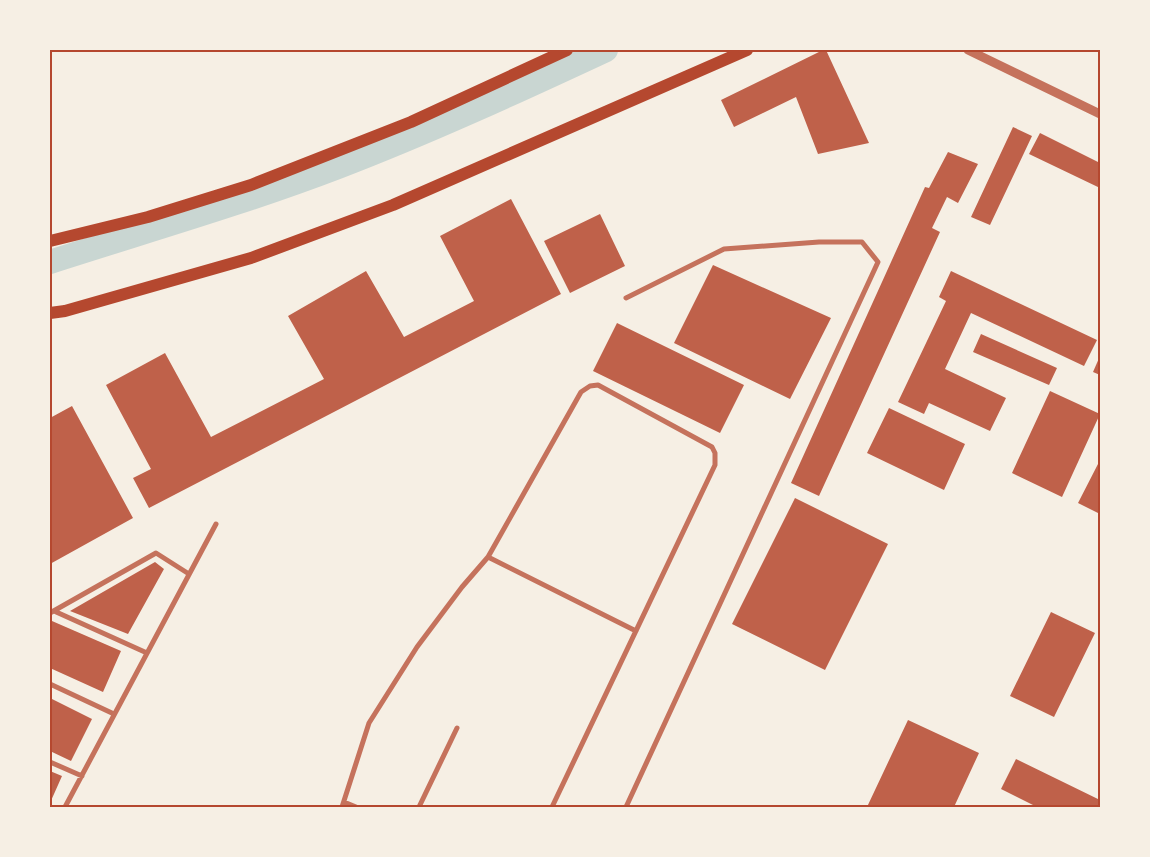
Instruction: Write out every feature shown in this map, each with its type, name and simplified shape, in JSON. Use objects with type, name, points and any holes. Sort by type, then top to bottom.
[{"type":"main road","points":[[50,241],[148,217],[251,185],[412,122],[567,50]]},
{"type":"main road","points":[[50,313],[65,311],[251,258],[393,205],[747,50]]},
{"type":"street","points":[[968,50],[1100,114]]},
{"type":"street","points":[[626,298],[724,248],[818,242],[862,242],[878,262],[626,807]]},
{"type":"street","points":[[356,807],[343,804],[369,723],[417,648],[462,587],[488,557],[582,392],[590,386],[598,385],[712,447],[715,453],[715,465],[552,807]]},
{"type":"street","points":[[65,807],[216,524]]},
{"type":"street","points":[[52,612],[156,553],[189,574]]},
{"type":"street","points":[[488,557],[636,631]]},
{"type":"street","points":[[52,612],[147,653]]},
{"type":"street","points":[[50,684],[114,714]]},
{"type":"street","points":[[419,807],[457,728]]},
{"type":"street","points":[[50,762],[82,776]]},
{"type":"building","points":[[826,50],[869,143],[818,154],[796,97],[734,127],[721,100]]},
{"type":"building","points":[[1013,127],[1032,136],[990,225],[971,217]]},
{"type":"building","points":[[1040,133],[1100,163],[1100,188],[1029,154]]},
{"type":"building","points":[[948,152],[978,164],[958,203],[947,197],[932,228],[940,232],[819,496],[791,483],[925,187],[929,188]]},
{"type":"building","points":[[511,199],[561,294],[149,508],[133,478],[151,469],[106,385],[165,353],[211,437],[324,379],[288,316],[366,271],[404,337],[474,301],[440,236]]},
{"type":"building","points":[[600,214],[625,266],[570,293],[544,241]]},
{"type":"building","points":[[713,265],[831,318],[790,399],[674,343]]},
{"type":"building","points":[[951,271],[1097,340],[1084,366],[971,313],[945,369],[1006,398],[990,431],[929,403],[924,414],[898,402],[946,301],[939,297]]},
{"type":"building","points":[[617,323],[744,385],[720,433],[593,371]]},
{"type":"building","points":[[981,334],[1057,368],[1049,385],[973,352]]},
{"type":"building","points":[[1100,356],[1100,375],[1093,372]]},
{"type":"building","points":[[1050,391],[1100,414],[1062,497],[1012,473]]},
{"type":"building","points":[[72,406],[133,518],[50,564],[50,418]]},
{"type":"building","points":[[889,408],[965,444],[944,490],[867,453]]},
{"type":"building","points":[[1098,464],[1100,465],[1100,514],[1078,503]]},
{"type":"building","points":[[795,498],[888,544],[825,670],[732,624]]},
{"type":"building","points":[[155,562],[164,569],[128,634],[70,611]]},
{"type":"building","points":[[1051,612],[1095,633],[1054,717],[1010,696]]},
{"type":"building","points":[[52,621],[121,651],[103,692],[50,668],[50,624]]},
{"type":"building","points":[[50,698],[92,719],[71,761],[50,751]]},
{"type":"building","points":[[908,720],[979,753],[954,807],[867,807]]},
{"type":"building","points":[[1016,759],[1100,800],[1100,807],[1037,807],[1001,789]]},
{"type":"building","points":[[50,771],[62,776],[50,803]]},
{"type":"waterway","points":[[50,262],[231,205],[338,167],[507,96],[606,50]]}]
